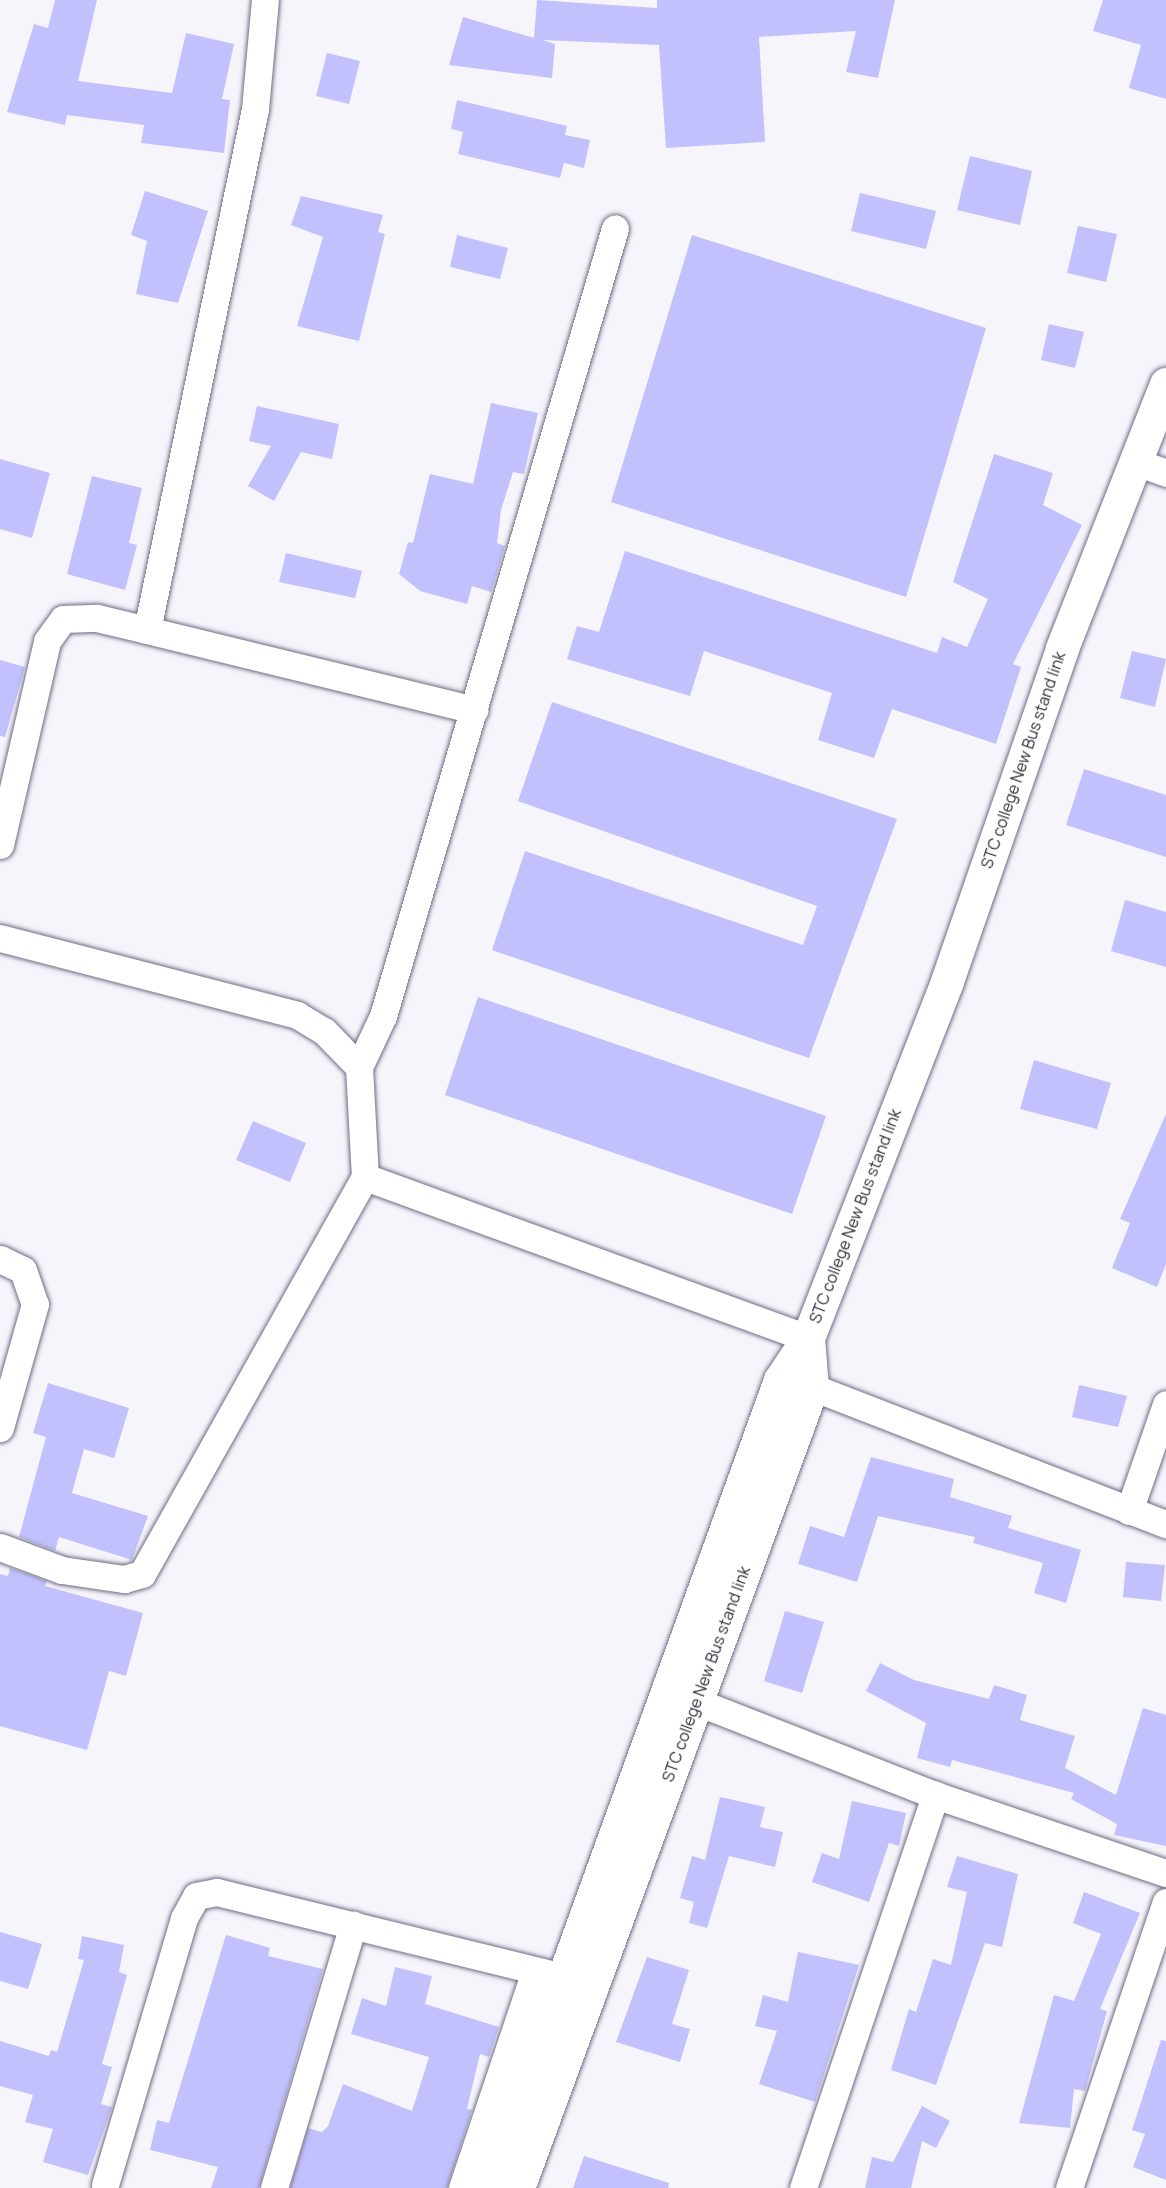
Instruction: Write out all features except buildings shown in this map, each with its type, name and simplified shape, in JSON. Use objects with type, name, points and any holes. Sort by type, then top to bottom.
[{"type":"street","points":[[147,630],[255,109],[265,0]]},
{"type":"street","points":[[0,1547],[62,1570],[124,1579],[141,1574],[365,1177],[359,1067],[383,1016],[615,228]]},
{"type":"street","name":"STC college New Bus stand link","points":[[518,2188],[562,1977],[695,1701],[812,1387],[808,1338],[947,981],[1062,648],[1152,468],[1166,384]]},
{"type":"street","points":[[0,845],[46,641],[63,619],[97,618],[474,710]]},
{"type":"street","points":[[0,938],[297,1015],[324,1031],[359,1067]]},
{"type":"street","points":[[365,1177],[808,1338],[780,1380],[487,2188]]},
{"type":"street","points":[[0,1260],[23,1270],[35,1304],[0,1428]]},
{"type":"street","points":[[812,1387],[1166,1524]]},
{"type":"street","points":[[1129,1511],[1166,1404]]},
{"type":"street","points":[[695,1701],[935,1795],[1166,1873]]},
{"type":"street","points":[[803,2188],[935,1795]]},
{"type":"street","points":[[105,2185],[184,1918],[196,1896],[217,1892],[562,1977]]},
{"type":"street","points":[[1069,2188],[1158,1953],[1166,1902]]},
{"type":"street","points":[[274,2188],[353,1925]]},
{"type":"street","points":[[462,2188],[562,1977]]}]
